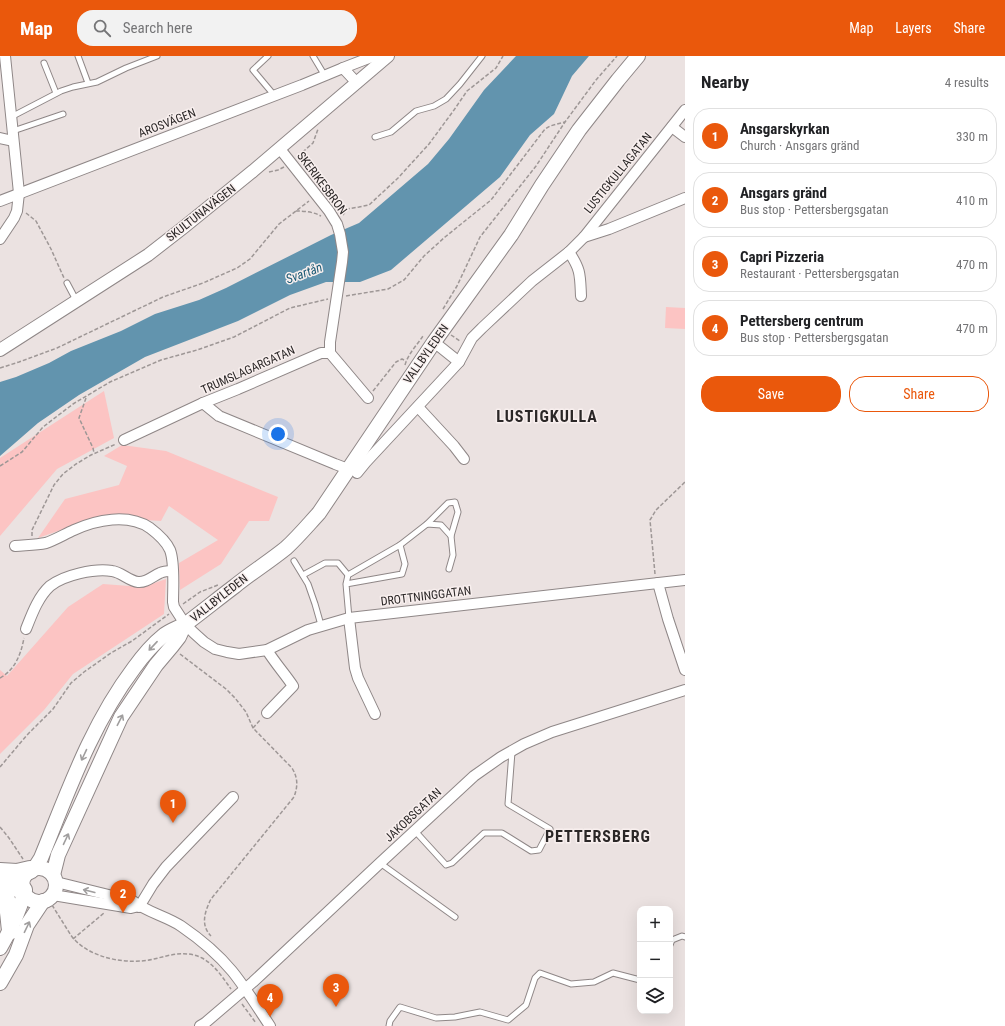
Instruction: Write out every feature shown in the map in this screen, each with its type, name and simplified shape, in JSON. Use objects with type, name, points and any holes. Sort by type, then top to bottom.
[{"type":"highway","points":[[0,872],[17,873],[30,867]]},
{"type":"highway","points":[[0,882],[23,892]]},
{"type":"highway","points":[[0,891],[6,898],[11,930]]},
{"type":"main road","name":"VALLBYLEDEN","points":[[30,867],[41,858],[92,736],[124,681],[163,636],[171,630],[185,624],[285,549],[319,513],[331,496],[353,471],[430,337],[511,235],[578,130],[638,56]]},
{"type":"main road","name":"VALLBYLEDEN","points":[[0,983],[16,955],[27,925],[51,892],[58,855],[121,717],[156,665],[180,636],[185,624]]},
{"type":"main road","points":[[0,948],[11,930],[21,903],[23,892],[22,884],[26,873],[30,867],[45,869],[51,892],[39,902],[28,898],[23,892]]},
{"type":"street","points":[[0,239],[17,211],[19,193],[5,56]]},
{"type":"street","name":"AROSVÄGEN","points":[[0,201],[374,56]]},
{"type":"street","name":"SKULTUNAVÄGEN","points":[[0,350],[148,255],[209,208],[388,56]]},
{"type":"street","points":[[343,68],[356,83]]},
{"type":"street","name":"LUSTIGKULLAGATAN","points":[[353,471],[366,462],[459,362],[472,338],[532,281],[569,252],[584,236],[685,110]]},
{"type":"street","points":[[672,126],[685,137]]},
{"type":"street","points":[[0,138],[13,136]]},
{"type":"street","name":"SKERIKESBRON","points":[[280,149],[329,211],[340,234],[342,252],[341,274],[330,342],[330,353]]},
{"type":"street","points":[[584,236],[609,229],[685,198]]},
{"type":"street","points":[[569,252],[575,261],[580,275],[581,296]]},
{"type":"street","points":[[430,337],[459,362]]},
{"type":"street","name":"TRUMSLAGARGATAN","points":[[124,440],[203,403],[238,389],[315,354],[321,352],[330,353]]},
{"type":"street","points":[[330,353],[368,398]]},
{"type":"street","points":[[203,403],[219,416],[353,471]]},
{"type":"street","points":[[418,407],[449,440],[464,459]]},
{"type":"street","name":"DROTTNINGGATAN","points":[[15,546],[46,543],[76,529],[109,520],[120,519],[135,521],[145,525],[157,533],[170,550],[172,558],[174,607],[185,624],[204,642],[215,649],[239,654],[268,650],[308,630],[349,618],[685,580]]},
{"type":"street","points":[[26,629],[42,595],[51,586],[62,580],[80,573],[104,570],[115,571],[138,582],[146,581],[162,572],[172,570]]},
{"type":"street","points":[[654,584],[668,619],[685,670]]},
{"type":"street","points":[[349,618],[355,668],[358,678],[375,714]]},
{"type":"street","points":[[267,713],[293,686],[268,650]]},
{"type":"street","name":"JAKOBSGATAN","points":[[200,1026],[244,989],[474,776],[524,744],[552,732],[685,690]]},
{"type":"street","points":[[139,907],[152,884],[166,867],[233,797]]},
{"type":"street","points":[[51,892],[131,908],[139,907],[180,925],[217,954],[231,970],[270,1026]]},
{"type":"lane","points":[[78,56],[88,83]]},
{"type":"lane","points":[[11,116],[56,93],[73,87],[97,82],[126,68],[157,56]]},
{"type":"lane","points":[[268,56],[253,70],[274,95]]},
{"type":"lane","points":[[314,56],[325,76]]},
{"type":"lane","points":[[375,137],[391,132],[416,111],[434,106],[446,99],[482,56]]},
{"type":"lane","points":[[44,63],[56,93]]},
{"type":"lane","points":[[13,136],[63,114]]},
{"type":"lane","points":[[67,283],[76,301]]},
{"type":"lane","points":[[349,618],[346,584],[348,575],[400,545],[426,524],[448,503],[455,502],[458,512],[451,536],[453,555],[450,569]]},
{"type":"lane","points":[[426,524],[441,525],[451,536]]},
{"type":"lane","points":[[346,584],[402,574],[405,564],[400,545]]},
{"type":"lane","points":[[294,561],[310,590],[321,626]]},
{"type":"lane","points":[[303,575],[325,563],[338,563],[348,575]]},
{"type":"lane","points":[[414,831],[446,865],[452,863],[484,833],[502,833],[531,851],[539,850],[550,829],[508,804],[512,751]]},
{"type":"lane","points":[[380,863],[455,917]]},
{"type":"lane","points":[[671,942],[672,940],[685,936]]},
{"type":"lane","points":[[389,1026],[390,1021],[400,1007],[436,1018],[455,1017],[480,1012],[508,1020],[526,1004],[535,978],[540,973],[571,984],[594,982],[613,973],[637,979]]},
{"type":"path","points":[[296,211],[317,214],[330,222],[335,222],[342,216],[347,208],[359,208],[369,204],[398,178],[429,144],[467,91],[496,68],[503,56]]},
{"type":"path","points":[[441,313],[457,286],[480,237],[536,166],[565,122],[596,80],[617,56]]},
{"type":"path","points":[[0,466],[22,452],[43,427],[73,404],[110,382],[161,360],[197,350],[234,337],[290,308],[337,297],[388,289],[404,280],[424,256],[445,237],[492,200],[545,129],[565,122]]},
{"type":"path","points":[[0,368],[57,348],[163,297],[203,283],[237,268],[250,259],[279,224],[310,199],[314,191]]},
{"type":"path","points":[[24,212],[36,221],[67,283]]},
{"type":"path","points":[[368,398],[396,362],[402,359],[406,361],[416,346],[430,337]]},
{"type":"path","points":[[86,396],[79,418],[94,453]]},
{"type":"path","points":[[32,544],[32,530],[54,485],[63,474],[94,453],[124,440]]},
{"type":"path","points":[[654,584],[649,578],[655,578],[650,520],[656,510],[685,482]]},
{"type":"path","points":[[188,601],[200,592],[220,584]]},
{"type":"path","points":[[0,766],[27,735],[54,709],[72,684],[84,672],[164,618]]},
{"type":"path","points":[[0,678],[9,672],[16,662],[23,645],[26,629]]},
{"type":"path","points":[[177,651],[235,698],[246,712],[253,728],[292,768],[298,781],[294,797],[211,899],[206,909],[204,920],[208,933]]},
{"type":"path","points":[[253,728],[267,713]]},
{"type":"path","points":[[0,827],[30,867]]},
{"type":"path","points":[[51,892],[73,939],[85,948],[99,955],[122,961],[145,961],[172,954],[187,954],[202,958],[212,964],[258,1026]]},
{"type":"path","points":[[73,939],[109,910]]},
{"type":"shaded area","points":[[666,307],[685,308],[685,329],[665,328]]},
{"type":"shaded area","points":[[104,391],[114,438],[57,469],[0,536],[0,458]]},
{"type":"shaded area","points":[[122,445],[166,451],[278,497],[269,521],[249,521],[221,564],[180,590],[179,563],[218,540],[169,506],[161,521],[98,517],[38,538],[65,499],[119,485],[127,466],[104,456]]},
{"type":"shaded area","points":[[166,579],[164,614],[73,674],[44,710],[0,754],[0,670],[7,676],[68,607],[103,584],[143,587]]},
{"type":"water","name":"Svartån","points":[[516,56],[589,56],[572,76],[554,114],[530,135],[500,177],[391,270],[360,282],[326,282],[290,295],[238,321],[145,357],[79,395],[38,423],[0,456],[0,382],[49,363],[71,351],[121,331],[155,314],[199,300],[331,235],[359,223],[428,164],[449,139],[484,90]]},
{"type":"place","name":"Ansgarskyrkan","points":[[173,823]]},
{"type":"place","name":"Ansgars gränd","points":[[123,913]]},
{"type":"place","name":"Capri Pizzeria","points":[[336,1007]]},
{"type":"place","name":"Pettersberg centrum","points":[[270,1017]]},
{"type":"district","name":"LUSTIGKULLA","points":[[547,416]]},
{"type":"district","name":"PETTERSBERG","points":[[598,836]]}]
